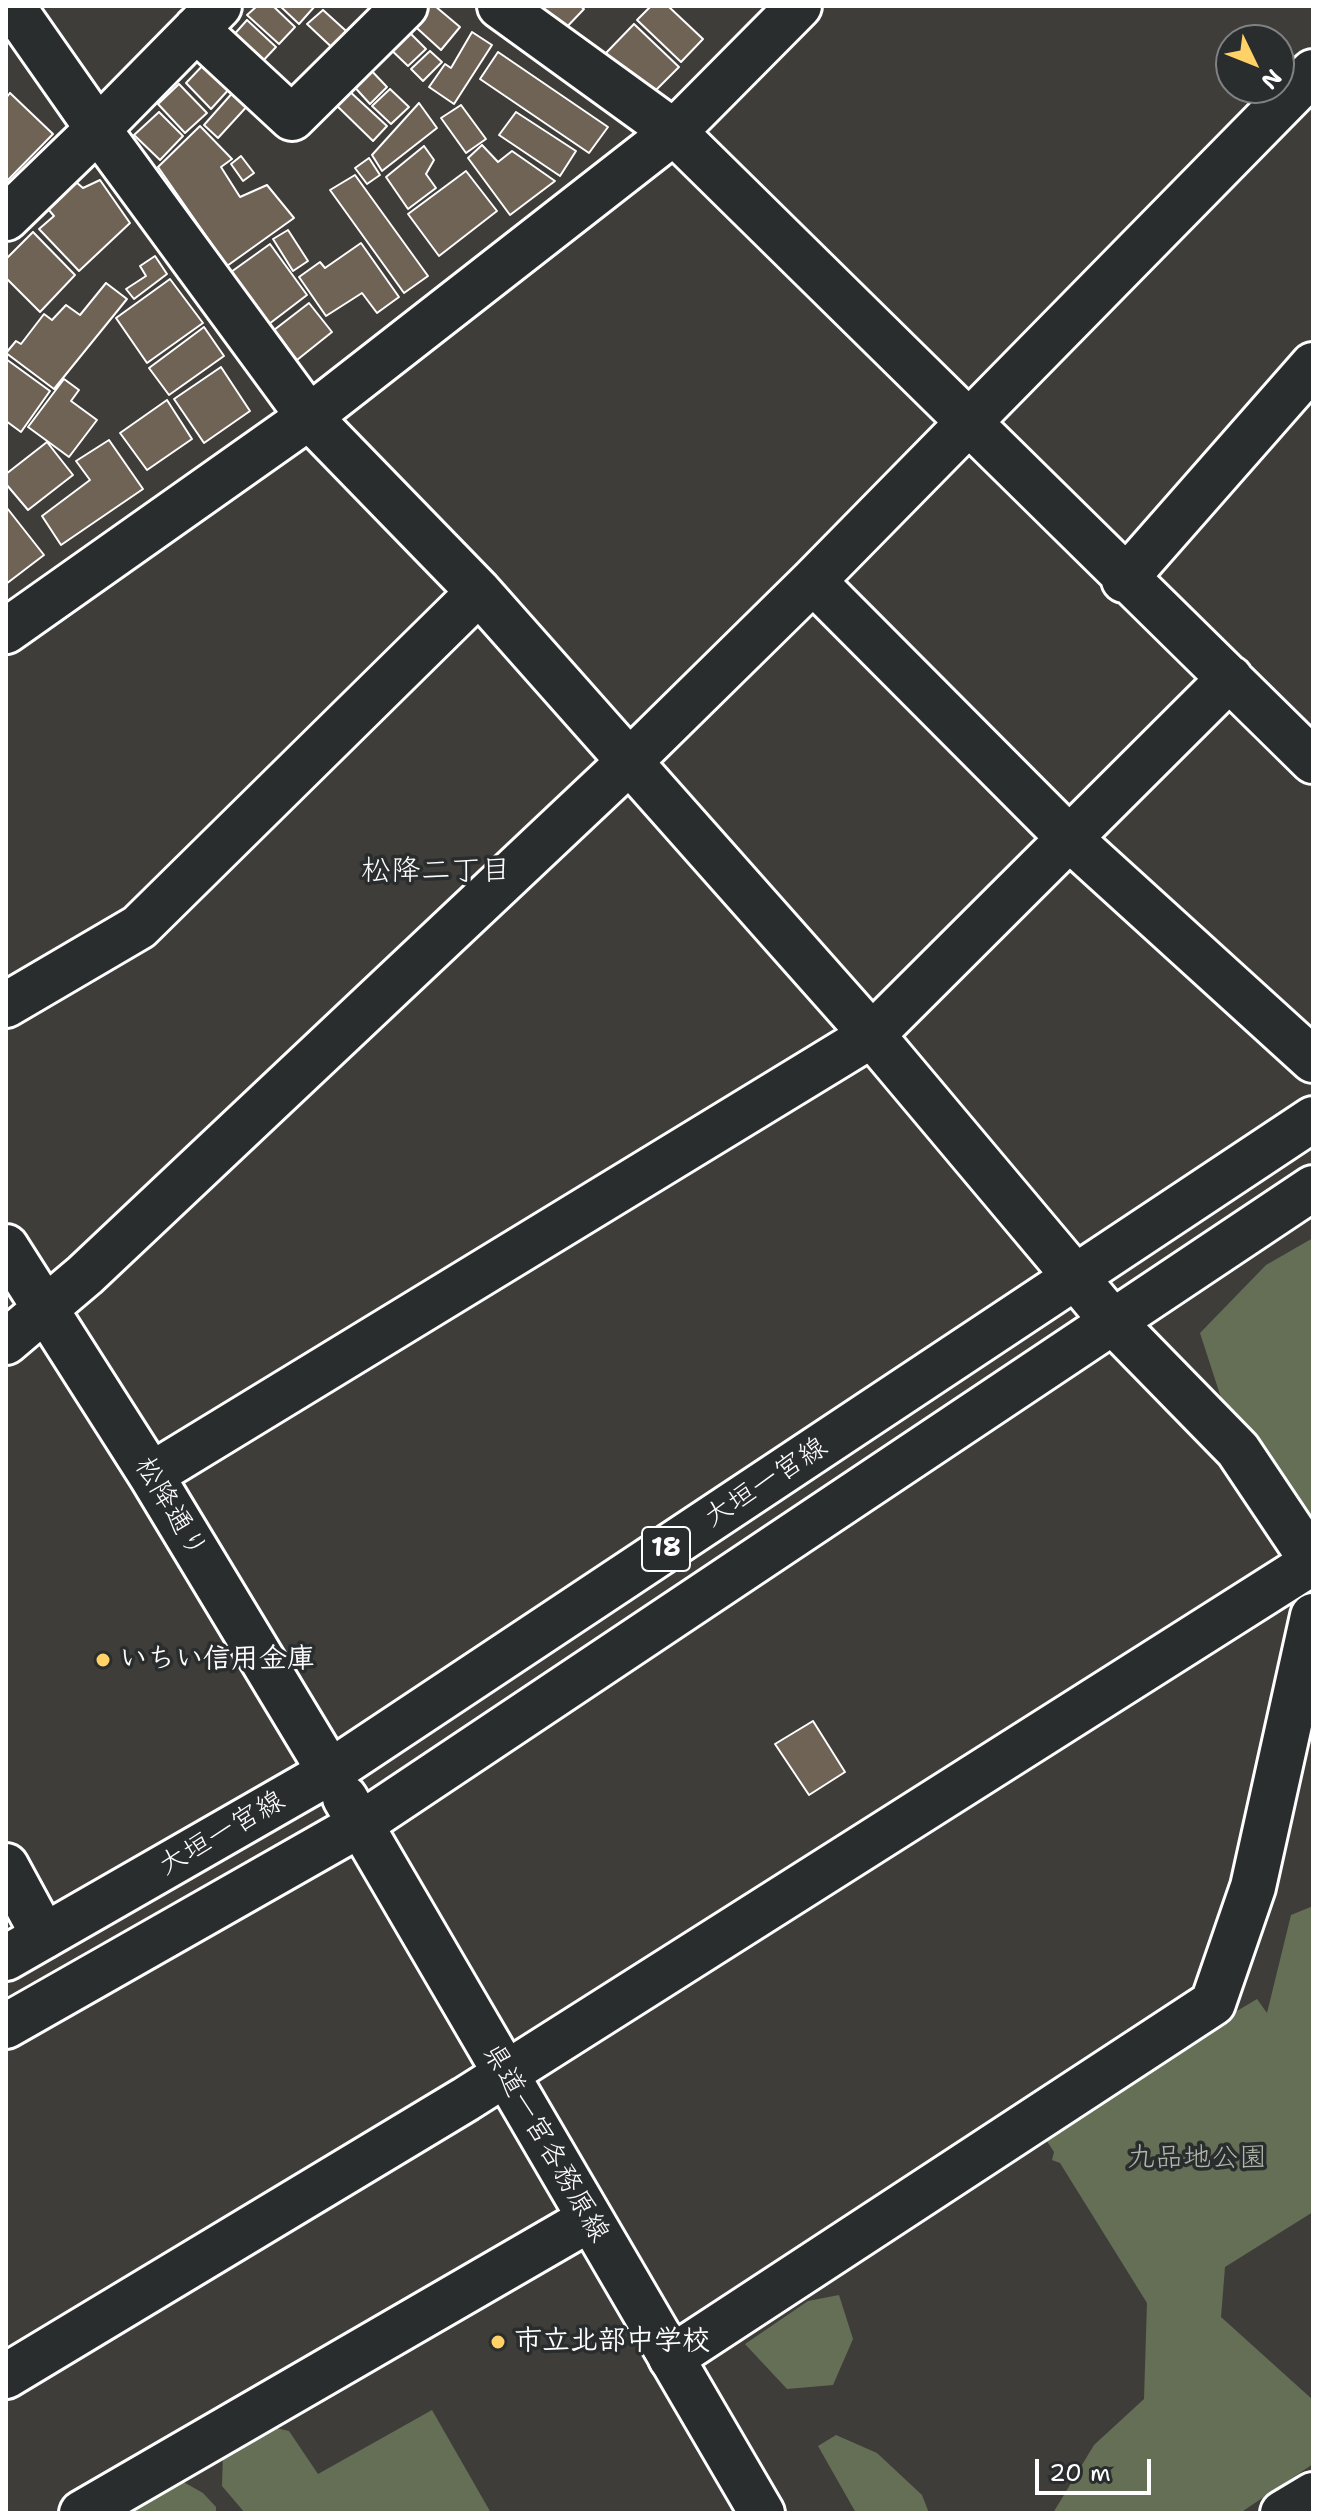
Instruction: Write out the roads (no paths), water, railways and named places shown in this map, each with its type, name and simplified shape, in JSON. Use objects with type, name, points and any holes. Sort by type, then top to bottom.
[{"type":"street","points":[[6,2376],[505,2074],[1313,1562],[1238,1450],[1114,1323],[872,1035],[479,592],[309,417],[12,6]]},
{"type":"street","points":[[6,218],[208,18],[292,118],[405,6]]},
{"type":"street","points":[[500,6],[674,132],[1124,580],[1230,678],[1313,761]]},
{"type":"street","points":[[6,631],[309,417],[674,132],[799,6]]},
{"type":"street","points":[[6,1342],[47,1311],[630,761],[813,581],[1313,72]]},
{"type":"street","points":[[1124,580],[1313,365]]},
{"type":"street","points":[[813,581],[1069,838],[1313,1060]]},
{"type":"street","points":[[6,1005],[139,927],[479,592]]},
{"type":"street","points":[[151,1475],[872,1035],[1230,678]]},
{"type":"street","name":"大垣一宮線","points":[[6,1958],[330,1772],[1313,1119]]},
{"type":"street","name":"大垣一宮線","points":[[6,2026],[361,1824],[1313,1188]]},
{"type":"street","name":"松降通り","points":[[6,1247],[151,1475],[330,1772]]},
{"type":"street","points":[[671,2358],[1213,2003],[1253,1887],[1313,1616]]},
{"type":"street","name":"県道一宮各務原線","points":[[330,1772],[588,2220],[762,2513]]},
{"type":"street","points":[[6,1866],[44,1936]]},
{"type":"street","points":[[82,2513],[588,2220]]},
{"type":"street","points":[[1283,2513],[1313,2495]]},
{"type":"place","name":"いちい信用金庫","points":[[103,1660]]},
{"type":"place","name":"市立北部中学校","points":[[498,2342]]},
{"type":"district","name":"松降二丁目","points":[[436,872]]},
{"type":"park label","name":"九品地公園","points":[[1197,2159]]}]
